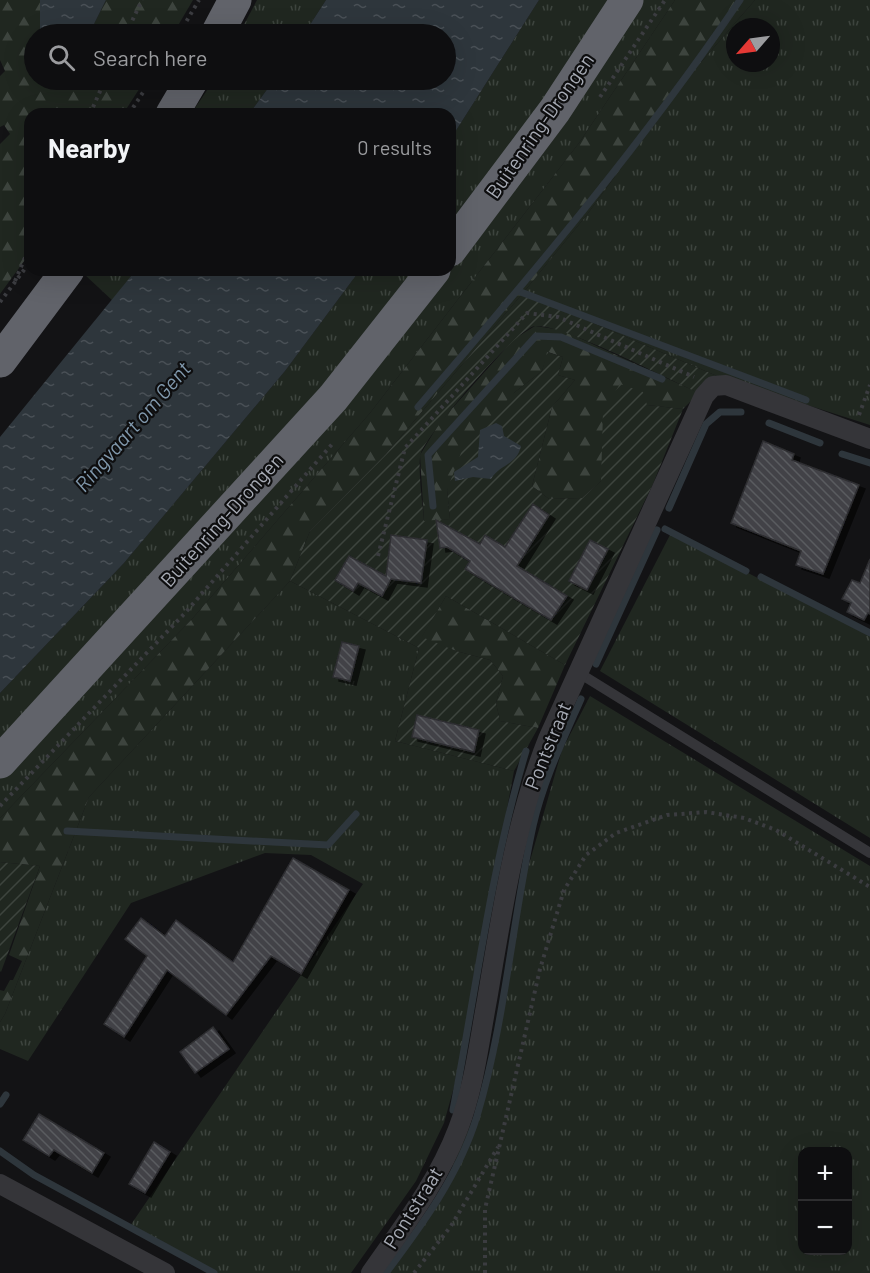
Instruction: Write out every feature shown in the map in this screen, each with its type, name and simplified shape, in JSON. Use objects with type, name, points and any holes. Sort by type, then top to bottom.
[{"type":"highway","points":[[222,24],[235,0]]},
{"type":"highway","name":"Buitenring-Drongen","points":[[456,242],[555,110],[627,0]]},
{"type":"highway","points":[[176,108],[186,90]]},
{"type":"highway","points":[[0,361],[64,276]]},
{"type":"highway","name":"Buitenring-Drongen","points":[[0,762],[333,398],[429,276]]},
{"type":"street","points":[[713,386],[726,385],[861,436]]},
{"type":"street","name":"Pontstraat","points":[[371,1273],[429,1189],[459,1129],[473,1076],[503,908],[531,781],[704,396],[713,386]]},
{"type":"street","points":[[0,1185],[165,1273]]},
{"type":"lane","points":[[579,673],[870,853]]},
{"type":"path","points":[[131,24],[142,0]]},
{"type":"path","points":[[185,24],[199,0]]},
{"type":"path","points":[[93,108],[101,90]]},
{"type":"path","points":[[133,108],[145,90]]},
{"type":"path","points":[[12,288],[24,260]]},
{"type":"path","points":[[0,302],[24,271]]},
{"type":"path","points":[[378,556],[405,448],[527,313],[558,317],[713,386]]},
{"type":"path","points":[[861,436],[870,385]]},
{"type":"path","points":[[485,1273],[485,1209],[540,969],[564,890],[586,855],[616,833],[667,815],[706,812],[744,818],[777,830],[870,887]]},
{"type":"path","points":[[414,1273],[451,1226],[500,1144]]},
{"type":"green space","points":[[0,0],[40,0],[40,24],[24,24],[24,90],[139,90],[127,108],[24,108],[24,261],[0,294],[0,144],[10,134],[4,125],[0,127],[0,76],[5,71],[0,60]]},
{"type":"green space","points":[[106,0],[193,0],[179,24],[94,24]]},
{"type":"green space","points":[[257,0],[326,0],[310,24],[244,24]]},
{"type":"green space","points":[[539,0],[675,0],[579,143],[370,413],[192,619],[0,818],[0,693],[124,563],[285,371],[356,276],[456,276],[456,131]]},
{"type":"green space","points":[[675,0],[755,0],[739,18],[726,18],[726,33],[684,82],[586,216],[386,454],[310,531],[290,581],[89,797],[0,1022],[0,990],[4,991],[10,980],[13,980],[22,961],[9,955],[40,866],[0,862],[0,818],[192,619],[370,413],[579,143]]},
{"type":"green space","points":[[755,0],[870,0],[870,425],[717,376],[523,293],[586,216],[684,82],[726,33],[726,72],[780,72],[780,18],[739,18]]},
{"type":"green space","points":[[207,90],[267,90],[253,108],[195,108]]},
{"type":"green space","points":[[86,276],[132,276],[113,301]]},
{"type":"green space","points":[[523,293],[717,376],[699,393],[591,342],[548,327],[535,326],[525,331],[492,362],[455,404],[421,453],[420,475],[424,521],[450,519],[447,490],[464,445],[515,392],[542,371],[547,352],[563,357],[558,375],[575,380],[552,407],[532,486],[549,499],[582,498],[601,481],[603,411],[620,384],[643,392],[647,405],[683,409],[653,484],[565,665],[446,596],[422,637],[456,651],[490,660],[503,676],[496,703],[500,721],[538,728],[514,771],[395,741],[419,648],[290,581],[310,531],[386,454]]},
{"type":"green space","points":[[535,326],[562,330],[699,393],[683,409],[647,405],[601,481],[582,498],[549,499],[532,486],[552,407],[575,380],[558,375],[563,357],[548,352],[542,371],[515,392],[447,490],[450,519],[424,522],[420,455],[440,422],[514,339]]},
{"type":"green space","points":[[671,533],[870,636],[870,838],[600,671]]},
{"type":"green space","points":[[290,581],[419,648],[395,741],[514,771],[458,1072],[444,1123],[416,1181],[351,1273],[214,1273],[130,1226],[363,884],[311,855],[265,853],[131,903],[28,1061],[0,1049],[0,1022],[89,797]]},
{"type":"green space","points":[[446,596],[565,665],[538,728],[500,721],[496,703],[503,676],[490,660],[421,638]]},
{"type":"green space","points":[[590,696],[870,866],[870,1273],[388,1273],[442,1191],[482,1098],[525,878],[562,750]]},
{"type":"green space","points":[[0,862],[40,866],[1,972],[0,971]]},
{"type":"water","points":[[40,0],[106,0],[94,24],[40,24]]},
{"type":"water","points":[[326,0],[539,0],[456,131],[456,108],[253,108],[267,90],[456,90],[456,24],[310,24]]},
{"type":"water","name":"Ringvaart om Gent","points":[[131,276],[356,276],[285,371],[124,563],[0,693],[0,437]]},
{"type":"water","points":[[496,423],[502,426],[504,436],[521,446],[516,457],[491,479],[473,477],[455,481],[454,472],[478,457],[480,430]]},
{"type":"building","points":[[763,441],[794,454],[792,460],[859,485],[823,574],[796,565],[801,551],[731,523]]},
{"type":"building","points":[[533,504],[549,515],[517,566],[567,596],[551,620],[465,569],[470,561],[447,547],[440,548],[436,520],[480,544],[485,535],[505,547]]},
{"type":"building","points":[[391,535],[427,540],[421,583],[391,579],[382,596],[358,583],[353,591],[335,580],[349,556],[386,576]]},
{"type":"building","points":[[590,540],[608,549],[587,590],[569,581]]},
{"type":"building","points":[[870,559],[870,614],[868,613],[864,620],[847,612],[851,603],[842,599],[852,580],[860,583]]},
{"type":"building","points":[[342,642],[359,646],[350,681],[333,677]]},
{"type":"building","points":[[417,715],[479,730],[474,752],[412,737]]},
{"type":"building","points":[[293,858],[349,890],[301,974],[271,956],[226,1015],[167,970],[124,1037],[104,1024],[147,956],[125,939],[141,918],[165,936],[176,920],[233,962]]},
{"type":"building","points":[[213,1027],[229,1049],[195,1073],[180,1052]]},
{"type":"building","points":[[39,1114],[104,1153],[92,1173],[54,1150],[49,1156],[23,1140]]},
{"type":"building","points":[[154,1142],[170,1152],[145,1193],[129,1184]]},
{"type":"waterway","points":[[418,407],[585,208],[665,106],[740,0]]},
{"type":"waterway","points":[[518,291],[806,400]]},
{"type":"waterway","points":[[433,506],[428,455],[536,336],[561,337],[662,379]]},
{"type":"waterway","points":[[669,508],[706,424],[720,412],[741,412]]},
{"type":"waterway","points":[[769,423],[820,443]]},
{"type":"waterway","points":[[842,454],[870,463]]},
{"type":"waterway","points":[[665,529],[746,571]]},
{"type":"waterway","points":[[596,664],[657,530]]},
{"type":"waterway","points":[[761,577],[870,633]]},
{"type":"waterway","points":[[386,1273],[426,1218],[450,1179],[477,1116],[495,1045],[533,826],[548,777],[581,699]]},
{"type":"waterway","points":[[453,1110],[494,884],[526,751]]},
{"type":"waterway","points":[[67,831],[328,845],[356,814]]},
{"type":"waterway","points":[[0,1104],[6,1095]]},
{"type":"waterway","points":[[0,1151],[34,1175],[214,1273]]}]
